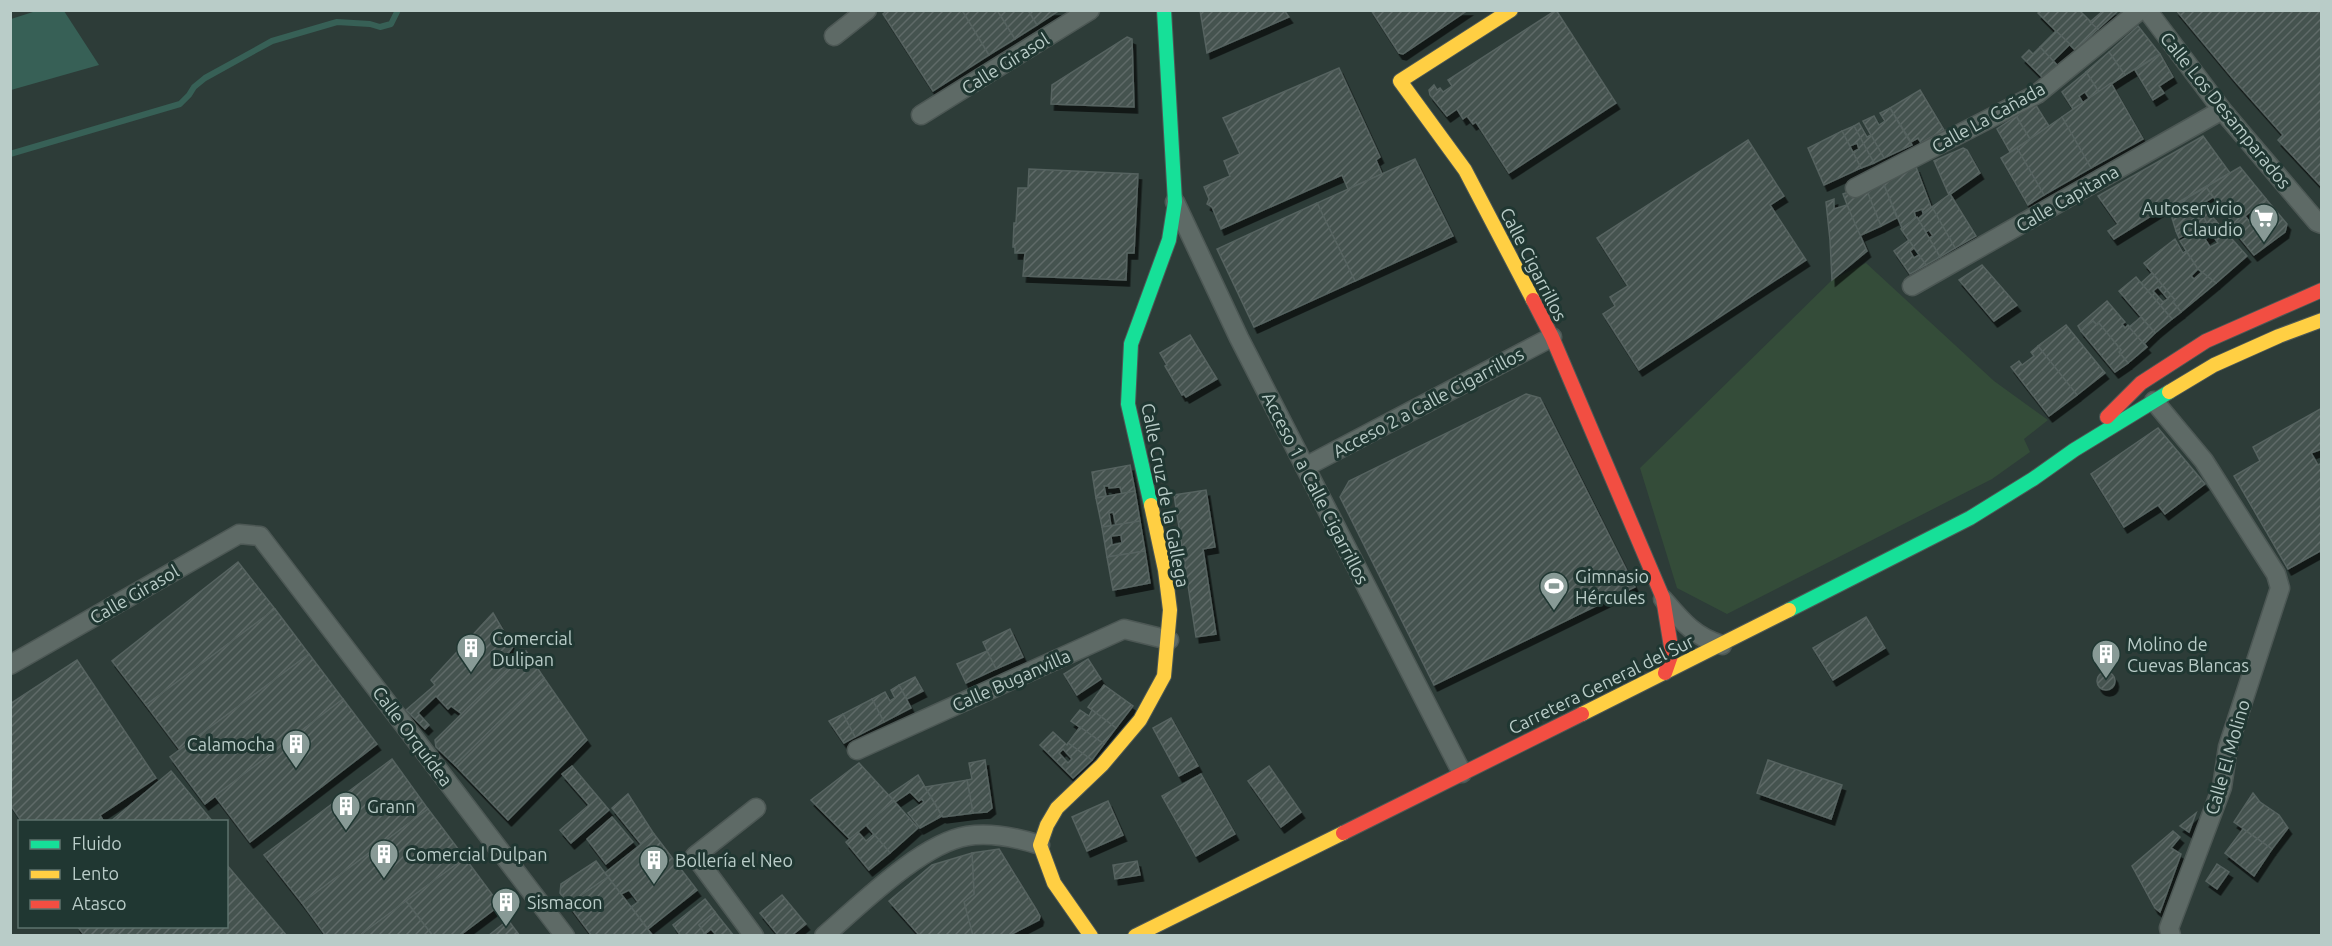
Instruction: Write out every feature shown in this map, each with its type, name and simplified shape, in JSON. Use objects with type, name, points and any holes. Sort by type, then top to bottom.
[{"type":"street","points":[[834,36],[867,10]]},
{"type":"street","name":"Calle Girasol","points":[[921,115],[1089,10]]},
{"type":"street","name":"Calle Cruz de la Gallega","points":[[1040,845],[1047,825],[1057,808],[1102,765],[1140,720],[1164,676],[1170,610],[1165,570],[1128,405],[1131,344],[1169,240],[1175,202],[1164,10]]},
{"type":"street","name":"Calle Cigarrillos","points":[[1511,10],[1400,81],[1465,170],[1552,337],[1663,598],[1672,652],[1665,673]]},
{"type":"street","name":"Calle La Cañada","points":[[1855,188],[2037,93],[2140,10]]},
{"type":"street","name":"Calle Los Desamparados","points":[[2147,10],[2222,110],[2314,209],[2316,222],[2322,224]]},
{"type":"street","name":"Calle Capitana","points":[[1912,286],[2222,110]]},
{"type":"street","name":"Acceso 1 a Calle Cigarrillos","points":[[1175,202],[1239,338],[1462,772]]},
{"type":"street","name":"Carretera General del Sur","points":[[2074,450],[2141,382],[2163,366],[2206,340],[2322,290]]},
{"type":"street","name":"Carretera General del Sur","points":[[1135,936],[1722,645],[1970,519],[2074,450],[2214,365],[2322,320]]},
{"type":"street","name":"Acceso 2 a Calle Cigarrillos","points":[[1305,467],[1552,337]]},
{"type":"street","name":"Calle El Molino","points":[[2154,401],[2204,461],[2276,574],[2280,588],[2228,747],[2222,787],[2169,928],[2171,936]]},
{"type":"street","name":"Calle Girasol","points":[[10,665],[239,534],[260,536]]},
{"type":"street","name":"Calle Orquídea","points":[[260,536],[565,936]]},
{"type":"street","points":[[1663,598],[1687,627],[1708,641],[1722,645]]},
{"type":"street","name":"Calle Buganvilla","points":[[856,750],[1124,629],[1168,640]]},
{"type":"street","points":[[754,936],[695,856],[756,808]]},
{"type":"street","points":[[824,936],[923,853],[967,836],[1015,837],[1040,845],[1054,883],[1091,936]]},
{"type":"shaded area","points":[[36,11],[64,11],[99,65],[11,90],[11,19]]},
{"type":"shaded area","points":[[1866,263],[1994,381],[2048,420],[2024,439],[2030,452],[1992,479],[1727,614],[1677,588],[1640,468],[1832,280]]},
{"type":"building","points":[[888,10],[962,10],[989,55],[933,91],[883,14]]},
{"type":"building","points":[[962,10],[997,10],[1015,39],[989,55]]},
{"type":"building","points":[[997,10],[1028,10],[1037,25],[1015,39]]},
{"type":"building","points":[[1028,10],[1060,10],[1037,25]]},
{"type":"building","points":[[1200,10],[1284,10],[1289,17],[1207,53]]},
{"type":"building","points":[[1371,10],[1468,10],[1403,54],[1399,53]]},
{"type":"building","points":[[1556,10],[1616,103],[1509,173],[1476,122],[1473,124],[1467,116],[1463,119],[1457,109],[1447,116],[1430,95],[1429,90],[1434,85],[1437,90],[1440,88],[1443,92],[1452,86],[1448,80]]},
{"type":"building","points":[[2041,10],[2079,10],[2098,29],[2075,50],[2038,13]]},
{"type":"building","points":[[2104,10],[2119,10],[2098,29],[2090,22]]},
{"type":"building","points":[[2176,10],[2322,10],[2322,187],[2278,140],[2283,135]]},
{"type":"building","points":[[2138,26],[2160,54],[2125,75],[2109,52]]},
{"type":"building","points":[[2056,31],[2070,44],[2053,61],[2040,47]]},
{"type":"building","points":[[1127,37],[1132,39],[1134,107],[1051,104],[1052,85]]},
{"type":"building","points":[[2040,47],[2058,66],[2044,79],[2022,57],[2029,50],[2033,54]]},
{"type":"building","points":[[2109,52],[2125,75],[2099,92],[2086,72]]},
{"type":"building","points":[[2160,54],[2173,77],[2159,86],[2164,93],[2153,100],[2135,70]]},
{"type":"building","points":[[1339,68],[1380,157],[1376,160],[1382,174],[1348,189],[1342,175],[1221,229],[1212,207],[1207,204],[1209,199],[1204,187],[1230,176],[1224,161],[1240,154],[1223,118]]},
{"type":"building","points":[[2086,72],[2099,92],[2089,98],[2085,92],[2079,96],[2083,103],[2073,109],[2062,92]]},
{"type":"building","points":[[2111,83],[2143,139],[2091,168],[2062,117]]},
{"type":"building","points":[[1920,90],[1944,130],[1921,143],[1918,138],[1911,142],[1890,108]]},
{"type":"building","points":[[2035,104],[2049,126],[2030,139],[2016,116]]},
{"type":"building","points":[[1890,108],[1912,145],[1884,158],[1863,121],[1874,116],[1879,125],[1885,121],[1880,113]]},
{"type":"building","points":[[2016,116],[2030,139],[2010,152],[1997,129]]},
{"type":"building","points":[[2062,117],[2091,168],[2044,195],[2017,148]]},
{"type":"building","points":[[1859,123],[1867,137],[1871,135],[1884,158],[1874,163],[1854,126]]},
{"type":"building","points":[[1854,126],[1874,163],[1861,168],[1853,152],[1859,149],[1857,143],[1850,146],[1842,131]]},
{"type":"building","points":[[1842,131],[1861,168],[1824,185],[1808,148]]},
{"type":"building","points":[[2203,136],[2230,173],[2168,208],[2167,206],[2114,239],[2108,231],[2118,224],[2098,196]]},
{"type":"building","points":[[1748,140],[1784,196],[1770,205],[1806,260],[1639,370],[1603,314],[1615,306],[1610,297],[1628,286],[1597,238]]},
{"type":"building","points":[[1963,148],[1967,150],[1980,173],[1949,195],[1934,161]]},
{"type":"building","points":[[2017,148],[2044,195],[2028,205],[2001,158]]},
{"type":"building","points":[[1415,159],[1453,236],[1355,281],[1317,203]]},
{"type":"building","points":[[1916,167],[1931,207],[1923,213],[1922,209],[1914,212],[1916,218],[1902,228],[1882,180]]},
{"type":"building","points":[[2240,167],[2266,199],[2234,225],[2206,187]]},
{"type":"building","points":[[1029,169],[1138,174],[1134,253],[1127,253],[1126,280],[1023,276],[1025,253],[1015,253],[1014,223],[1016,223],[1018,188],[1028,188]]},
{"type":"building","points":[[1882,180],[1897,218],[1881,226],[1865,186]]},
{"type":"building","points":[[1865,186],[1881,226],[1859,236],[1843,194]]},
{"type":"building","points":[[2206,187],[2213,197],[2202,204],[2216,221],[2208,225],[2203,216],[2176,231],[2171,215],[2179,211],[2175,205]]},
{"type":"building","points":[[1950,194],[1976,236],[1955,248],[1932,207]]},
{"type":"building","points":[[1834,199],[1834,209],[1847,205],[1867,251],[1832,280],[1826,202]]},
{"type":"building","points":[[2266,199],[2287,224],[2285,232],[2254,255],[2232,228],[2245,216],[2253,226],[2262,219],[2254,209]]},
{"type":"building","points":[[1317,203],[1355,281],[1254,327],[1217,249]]},
{"type":"building","points":[[1932,207],[1955,248],[1940,257],[1929,238],[1933,236],[1929,230],[1926,232],[1918,219]]},
{"type":"building","points":[[2203,216],[2206,222],[2179,238],[2176,231]]},
{"type":"building","points":[[1917,217],[1940,257],[1926,265],[1901,229]]},
{"type":"building","points":[[2216,221],[2247,256],[2216,283],[2198,269],[2180,241]],"holes":[[[2212,234],[2218,243],[2210,247],[2205,239]]]},
{"type":"building","points":[[2175,239],[2183,253],[2186,251],[2198,269],[2191,276],[2194,279],[2202,272],[2216,283],[2181,312],[2173,302],[2175,300],[2144,263]]},
{"type":"building","points":[[1909,240],[1914,248],[1910,251],[1914,258],[1919,255],[1926,265],[1910,274],[1894,251]]},
{"type":"building","points":[[1982,265],[2017,305],[1994,321],[1959,280]]},
{"type":"building","points":[[2152,273],[2175,300],[2173,302],[2181,312],[2172,319],[2141,283]],"holes":[[[2158,287],[2168,299],[2163,302],[2153,291]]]},
{"type":"building","points":[[2136,277],[2172,319],[2155,333],[2119,291]]},
{"type":"building","points":[[2107,301],[2125,322],[2122,324],[2125,328],[2128,325],[2147,347],[2128,363],[2119,352],[2121,350],[2099,323],[2097,325],[2093,321],[2081,331],[2078,326]]},
{"type":"building","points":[[2141,317],[2155,333],[2144,344],[2129,327]]},
{"type":"building","points":[[2093,321],[2097,325],[2099,323],[2121,350],[2119,352],[2128,363],[2115,372],[2081,331]]},
{"type":"building","points":[[2066,325],[2105,373],[2077,395],[2038,346]]},
{"type":"building","points":[[1190,335],[1217,379],[1186,397],[1182,395],[1160,353]]},
{"type":"building","points":[[2038,346],[2077,395],[2049,416],[2011,367],[2019,361],[2022,365],[2034,356],[2031,352]]},
{"type":"building","points":[[1526,394],[1540,398],[1635,587],[1434,685],[1340,497],[1349,481]]},
{"type":"building","points":[[2322,408],[2322,449],[2311,453],[2318,465],[2322,463],[2322,550],[2288,569],[2234,476],[2260,461],[2253,447]]},
{"type":"building","points":[[2158,428],[2205,484],[2165,514],[2158,505],[2124,527],[2091,474]]},
{"type":"building","points":[[1130,465],[1135,491],[1122,494],[1120,487],[1104,486],[1106,496],[1096,498],[1092,472]]},
{"type":"building","points":[[1206,490],[1215,547],[1203,549],[1216,634],[1196,637],[1174,495]]},
{"type":"building","points":[[1135,491],[1140,521],[1116,525],[1113,512],[1109,513],[1111,526],[1102,527],[1096,498]]},
{"type":"building","points":[[1140,521],[1145,551],[1107,557],[1102,527]],"holes":[[[1121,535],[1122,543],[1112,545],[1111,536]]]},
{"type":"building","points":[[1145,551],[1150,583],[1113,590],[1107,557]]},
{"type":"building","points":[[238,562],[275,609],[146,705],[112,661]]},
{"type":"building","points":[[275,609],[309,654],[180,750],[146,705]]},
{"type":"building","name":"Comercial Dulipan","points":[[493,613],[513,647],[506,656],[512,665],[462,714],[451,706],[448,709],[436,696],[418,713],[429,725],[425,729],[406,710],[435,685],[431,680]]},
{"type":"building","points":[[1866,617],[1885,648],[1833,680],[1813,648]]},
{"type":"building","points":[[1010,629],[1023,657],[996,669],[983,642]]},
{"type":"building","points":[[526,651],[544,678],[455,765],[436,747],[435,740]]},
{"type":"building","points":[[987,651],[996,669],[966,683],[957,664]]},
{"type":"building","points":[[309,654],[343,699],[205,804],[170,757]]},
{"type":"building","points":[[1088,659],[1101,679],[1077,695],[1064,674]]},
{"type":"building","points":[[77,660],[156,778],[100,815],[103,820],[21,820],[10,804],[10,704]]},
{"type":"building","name":"Molino de Cuevas Blancas","points":[[2106,672],[2112,675],[2115,681],[2112,687],[2106,690],[2100,687],[2097,681],[2100,675]]},
{"type":"building","points":[[915,677],[923,691],[907,699],[899,685]]},
{"type":"building","points":[[544,678],[587,740],[508,820],[455,765]]},
{"type":"building","points":[[899,685],[911,708],[884,722],[872,699],[885,692],[890,701],[895,698],[891,690]]},
{"type":"building","points":[[1104,685],[1133,706],[1116,728],[1088,707]]},
{"type":"building","name":"Calamocha","points":[[343,699],[377,744],[250,842],[215,796]]},
{"type":"building","points":[[872,699],[884,722],[855,737],[843,714]]},
{"type":"building","points":[[1080,710],[1089,716],[1092,710],[1116,728],[1104,744],[1071,721]]},
{"type":"building","points":[[843,714],[855,737],[844,743],[829,721]]},
{"type":"building","points":[[1171,718],[1198,766],[1179,776],[1153,728]]},
{"type":"building","points":[[1080,727],[1104,744],[1092,760],[1068,743]]},
{"type":"building","points":[[1053,732],[1067,745],[1068,743],[1092,760],[1073,778],[1040,745]],"holes":[[[1063,749],[1072,759],[1068,763],[1059,753]]]},
{"type":"building","name":"Grann","points":[[392,759],[428,809],[302,903],[264,855]]},
{"type":"building","points":[[985,760],[992,808],[987,812],[973,813],[967,780],[972,779],[969,763]]},
{"type":"building","points":[[1768,760],[1842,785],[1831,819],[1757,793]]},
{"type":"building","points":[[859,763],[894,801],[850,839],[811,800]]},
{"type":"building","points":[[572,766],[609,810],[571,843],[560,830],[589,805],[562,774]]},
{"type":"building","points":[[1269,766],[1301,812],[1281,827],[1248,781]]},
{"type":"building","points":[[171,771],[211,820],[112,820]]},
{"type":"building","points":[[1201,774],[1235,834],[1196,856],[1162,796]]},
{"type":"building","points":[[918,775],[942,816],[920,828],[908,813],[924,802],[922,799],[919,801],[910,792],[895,802],[889,795]]},
{"type":"building","points":[[967,780],[973,813],[943,817],[925,787]]},
{"type":"building","points":[[2253,793],[2260,802],[2279,815],[2288,828],[2272,849],[2234,822]]},
{"type":"building","points":[[628,794],[654,834],[641,844],[612,808]]},
{"type":"building","points":[[894,801],[918,828],[890,853],[866,825]]},
{"type":"building","points":[[1108,801],[1123,835],[1087,851],[1072,817]]},
{"type":"building","name":"Comercial Dulpan","points":[[428,809],[465,858],[359,936],[326,936],[302,903]]},
{"type":"building","points":[[2196,813],[2189,832],[2180,826]]},
{"type":"building","points":[[612,817],[633,842],[606,864],[587,839]]},
{"type":"building","points":[[2243,829],[2272,849],[2254,876],[2225,853]]},
{"type":"building","points":[[2173,831],[2180,837],[2171,848],[2181,854],[2160,912],[2155,908],[2132,866]]},
{"type":"building","points":[[858,832],[866,841],[874,834],[890,853],[869,870],[846,842]]},
{"type":"building","name":"Bollería el Neo","points":[[654,834],[697,890],[648,929],[631,907],[638,902],[629,890],[621,894],[605,873]]},
{"type":"building","points":[[999,849],[1040,916],[1039,920],[1008,936],[973,936],[964,902],[974,894],[972,853]]},
{"type":"building","points":[[972,853],[974,894],[964,902],[973,936],[920,936],[889,901],[932,865]]},
{"type":"building","name":"Comercial Dulpan","points":[[465,858],[500,905],[459,936],[433,936],[406,901]]},
{"type":"building","points":[[596,861],[608,877],[568,904],[560,893],[561,884]]},
{"type":"building","points":[[1137,861],[1140,875],[1115,879],[1113,865]]},
{"type":"building","points":[[2217,864],[2229,872],[2217,889],[2206,881]]},
{"type":"building","points":[[228,866],[287,936],[111,936],[120,928],[228,928]]},
{"type":"building","points":[[608,877],[653,936],[592,936],[568,904]]},
{"type":"building","points":[[782,895],[806,924],[791,936],[778,935],[760,913]]},
{"type":"building","points":[[705,899],[715,912],[699,925],[707,936],[681,936],[673,925]]},
{"type":"building","points":[[406,901],[433,936],[359,936]]},
{"type":"building","points":[[715,912],[734,936],[717,936],[711,929],[705,934],[699,925]]},
{"type":"building","name":"Sismacon","points":[[508,920],[520,936],[488,936]]},
{"type":"building","points":[[79,928],[118,928],[109,936],[85,936]]},
{"type":"waterway","points":[[10,154],[180,104],[205,78],[272,41],[337,22],[370,24],[380,27],[391,24],[398,10]]},
{"type":"traffic: fast","points":[[1151,505],[1128,404],[1131,344],[1169,240],[1175,202],[1164,10]]},
{"type":"traffic: fast","points":[[1789,610],[1970,518],[2033,479],[2074,450],[2169,392]]},
{"type":"traffic: slow","points":[[1511,10],[1400,81],[1465,170],[1533,300]]},
{"type":"traffic: slow","points":[[2169,392],[2214,365],[2322,320]]},
{"type":"traffic: slow","points":[[1091,936],[1054,883],[1040,845],[1047,825],[1057,808],[1102,765],[1140,720],[1164,676],[1170,610],[1165,570],[1151,505]]},
{"type":"traffic: slow","points":[[1582,714],[1789,610]]},
{"type":"traffic: slow","points":[[1135,936],[1343,833]]},
{"type":"traffic: jam","points":[[2107,417],[2141,383],[2206,341],[2322,290]]},
{"type":"traffic: jam","points":[[1533,300],[1552,337],[1663,598],[1672,653],[1665,673]]},
{"type":"traffic: jam","points":[[1343,833],[1582,714]]},
{"type":"place","name":"Autoservicio Claudio","points":[[2264,244]]},
{"type":"place","name":"Gimnasio Hércules","points":[[1554,612]]},
{"type":"place","name":"Comercial Dulipan","points":[[471,674]]},
{"type":"place","name":"Molino de Cuevas Blancas","points":[[2106,680]]},
{"type":"place","name":"Calamocha","points":[[296,770]]},
{"type":"place","name":"Grann","points":[[346,832]]},
{"type":"place","name":"Comercial Dulpan","points":[[384,880]]},
{"type":"place","name":"Bollería el Neo","points":[[654,886]]},
{"type":"place","name":"Sismacon","points":[[506,928]]}]
